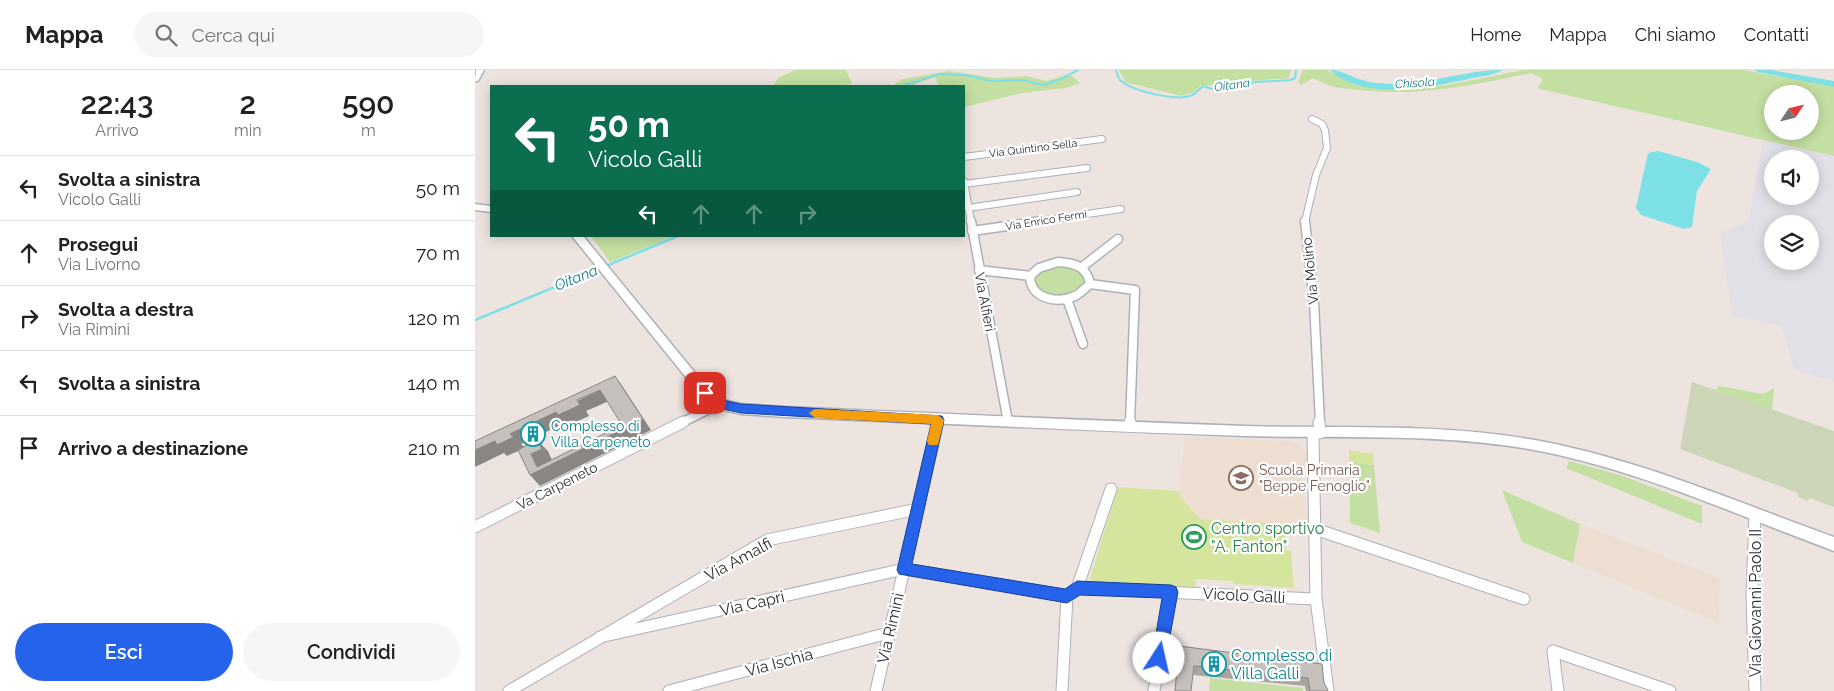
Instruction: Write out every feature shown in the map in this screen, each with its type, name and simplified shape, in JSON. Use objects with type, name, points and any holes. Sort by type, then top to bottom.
[{"type":"street","points":[[475,79],[480,70]]},
{"type":"street","name":"Via Molino","points":[[1312,119],[1322,124],[1325,130],[1327,148],[1316,175],[1305,219],[1314,302],[1317,433]]},
{"type":"street","name":"Via Quintino Sella","points":[[965,157],[1102,139]]},
{"type":"street","points":[[965,183],[1087,168]]},
{"type":"street","name":"Via Alfieri","points":[[965,189],[1008,422]]},
{"type":"street","points":[[968,208],[1077,192]]},
{"type":"street","points":[[475,207],[490,209]]},
{"type":"street","name":"Via Enrico Fermi","points":[[972,232],[1121,209]]},
{"type":"street","points":[[578,237],[705,393],[719,404],[741,409],[938,420],[1317,433],[1409,433],[1478,437],[1580,454],[1641,473],[1834,544]]},
{"type":"street","points":[[1082,267],[1118,239]]},
{"type":"street","points":[[1058,262],[1067,262],[1082,267],[1089,276],[1090,284],[1081,293],[1067,299],[1052,300],[1035,294],[1030,288],[1029,282],[1031,276],[1041,267],[1058,262]]},
{"type":"street","points":[[979,270],[1031,276]]},
{"type":"street","points":[[1090,284],[1135,290],[1130,426]]},
{"type":"street","points":[[1067,299],[1083,344]]},
{"type":"street","name":"Va Carpeneto","points":[[475,527],[719,404]]},
{"type":"street","name":"Via Rimini","points":[[876,691],[938,420]]},
{"type":"street","points":[[1317,433],[1316,598],[1328,691]]},
{"type":"street","points":[[904,570],[1067,596],[1077,588],[1111,489]]},
{"type":"street","name":"Via Amalfi","points":[[600,637],[767,540],[918,509]]},
{"type":"street","name":"Via Giovanni Paolo II","points":[[1755,515],[1752,595],[1755,691]]},
{"type":"street","points":[[1315,529],[1524,599]]},
{"type":"street","name":"Via Capri","points":[[600,637],[904,570]]},
{"type":"street","name":"Vicolo Galli","points":[[1077,588],[1316,598]]},
{"type":"street","points":[[1154,691],[1171,592]]},
{"type":"street","points":[[1062,691],[1067,596]]},
{"type":"street","name":"Via Ischia","points":[[669,691],[889,633]]},
{"type":"street","points":[[509,691],[600,637]]},
{"type":"street","points":[[1558,691],[1553,651],[1670,691]]},
{"type":"shaded area","points":[[1763,140],[1807,150],[1764,150],[1764,205],[1819,205],[1819,153],[1834,156],[1834,381],[1794,370],[1782,326],[1732,315],[1720,234],[1749,220]]},
{"type":"shaded area","name":"Scuola Primaria \"Beppe Fenoglio\"","points":[[1185,437],[1290,441],[1299,445],[1308,453],[1309,459],[1309,468],[1301,469],[1303,486],[1298,488],[1298,491],[1303,494],[1305,511],[1310,515],[1310,525],[1200,519],[1178,496]]},
{"type":"shaded area","points":[[1580,524],[1720,578],[1719,623],[1573,563]]},
{"type":"green space","points":[[795,70],[846,70],[852,84],[774,85],[778,78]]},
{"type":"green space","points":[[1119,70],[1291,70],[1289,78],[1216,86],[1201,85],[1195,92],[1181,96],[1125,82]]},
{"type":"green space","points":[[1303,70],[1327,70],[1355,85],[1404,89],[1447,85],[1524,70],[1742,70],[1834,86],[1834,156],[1819,153],[1819,150],[1808,150],[1540,89],[1538,87],[1543,79],[1531,73],[1446,89],[1425,91],[1382,92],[1341,88],[1325,84],[1313,78],[1301,85],[1298,82]]},
{"type":"green space","points":[[949,71],[995,78],[1026,76],[1047,81],[1066,75],[1072,76],[1080,83],[1065,88],[1022,93],[965,107],[965,85],[939,85],[935,77],[913,85],[894,85],[903,79]]},
{"type":"green space","points":[[592,237],[672,237],[610,262]]},
{"type":"green space","points":[[1062,265],[1079,270],[1085,279],[1083,286],[1074,293],[1067,295],[1053,295],[1040,292],[1035,282],[1039,275],[1049,268]]},
{"type":"green space","points":[[1692,382],[1834,431],[1834,507],[1809,498],[1808,501],[1798,497],[1798,493],[1680,449]]},
{"type":"green space","points":[[1719,386],[1763,394],[1774,388],[1772,410],[1715,390]]},
{"type":"green space","points":[[1349,450],[1373,454],[1374,465],[1349,462]]},
{"type":"green space","points":[[1569,461],[1620,475],[1702,506],[1702,524],[1566,468]]},
{"type":"green space","points":[[1349,462],[1374,465],[1380,533],[1350,523]]},
{"type":"green space","name":"Centro sportivo \"A. Fanton\"","points":[[1118,487],[1179,491],[1179,496],[1200,519],[1286,524],[1286,550],[1291,550],[1294,588],[1234,584],[1233,581],[1196,579],[1195,587],[1092,581],[1090,578]]},
{"type":"green space","points":[[1502,490],[1580,524],[1573,563],[1522,542]]},
{"type":"green space","points":[[1210,678],[1303,688],[1303,691],[1209,691]]},
{"type":"water","points":[[1658,151],[1697,162],[1711,169],[1697,191],[1692,227],[1684,229],[1641,215],[1636,208],[1648,153]]},
{"type":"building","points":[[615,376],[643,419],[530,475],[518,450],[537,440],[542,449],[531,454],[537,467],[622,425],[600,390],[577,400],[580,405],[558,415],[556,412],[510,434],[514,437],[497,445],[495,441],[475,450],[475,441]]},
{"type":"building","points":[[1179,646],[1322,664],[1324,683],[1328,691],[1310,691],[1308,678],[1194,666],[1191,691],[1175,691]]},
{"type":"waterway","name":"Oitana","points":[[905,85],[940,74],[965,75],[991,81],[1022,80],[1043,85],[1061,79],[1078,70]]},
{"type":"waterway","name":"Oitana","points":[[1116,70],[1118,77],[1127,85],[1144,91],[1175,97],[1190,96],[1203,86],[1215,90],[1255,82],[1291,80],[1295,78],[1296,70]]},
{"type":"waterway","name":"Chisola","points":[[1334,70],[1358,82],[1391,86],[1428,84],[1498,70]]},
{"type":"waterway","name":"Chisola","points":[[1758,70],[1834,84]]},
{"type":"waterway","name":"Oitana","points":[[606,266],[676,237]]},
{"type":"waterway","name":"Oitana","points":[[475,320],[601,268]]},
{"type":"slow traffic","points":[[815,413],[938,420],[933,441]]},
{"type":"place","name":"Complesso di Villa Carpeneto","points":[[533,434]]},
{"type":"place","name":"Scuola Primaria \"Beppe Fenoglio\"","points":[[1241,478]]},
{"type":"place","name":"Centro sportivo \"A. Fanton\"","points":[[1194,537]]},
{"type":"place","name":"Complesso di Villa Galli","points":[[1214,664]]},
{"type":"route","points":[[705,393],[719,404],[741,409],[938,420],[904,570],[1067,596],[1077,588],[1171,592],[1159,658]]}]
